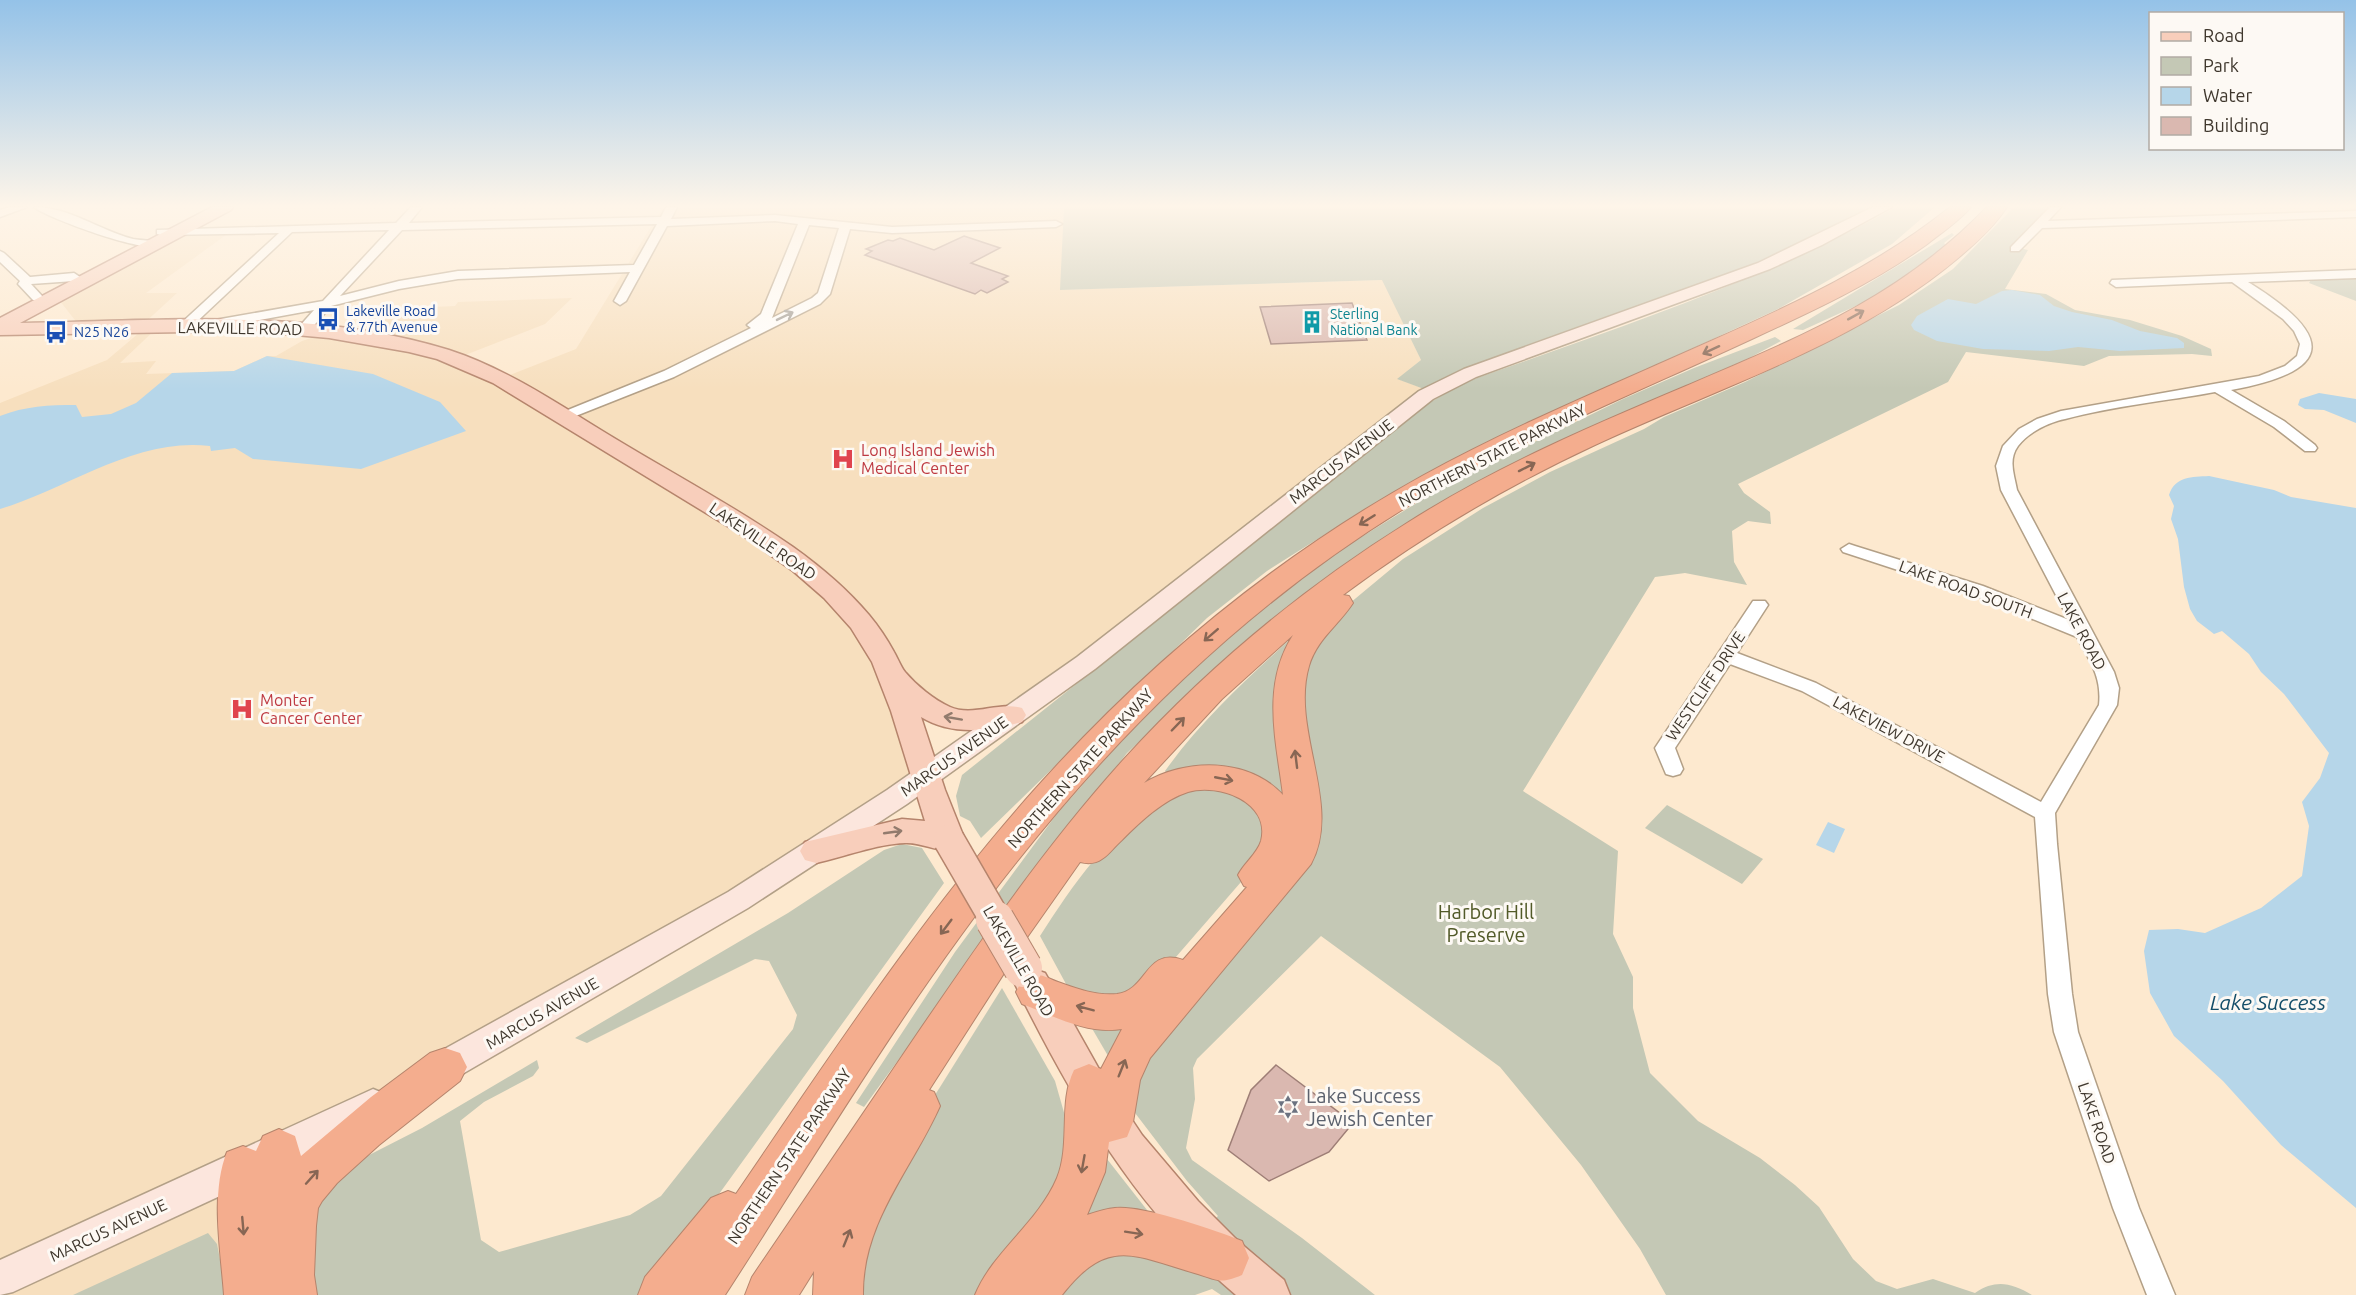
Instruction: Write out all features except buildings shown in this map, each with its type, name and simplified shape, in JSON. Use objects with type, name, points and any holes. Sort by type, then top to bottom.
[{"type":"highway","points":[[1848,284],[1868,267]]},
{"type":"highway","name":"NORTHERN STATE PARKWAY","points":[[696,1295],[926,954],[1048,798],[1146,693],[1242,609],[1334,540],[1436,479],[1496,449],[1788,315],[1877,267]]},
{"type":"highway","name":"NORTHERN STATE PARKWAY","points":[[770,1295],[1016,974],[1023,909],[1072,844],[1138,766],[1200,702],[1252,653],[1356,571],[1475,494],[1567,447],[1805,343],[1890,297],[1931,267]]},
{"type":"highway","points":[[1000,1295],[1057,1221],[1077,1188],[1100,1103],[1118,1078],[1135,1045],[1284,872],[1301,845],[1304,817],[1289,686],[1293,665],[1302,645],[1317,624],[1339,602],[1475,494]]},
{"type":"highway","points":[[838,1295],[839,1261],[853,1225],[894,1145],[952,1051],[1016,974],[1084,1008],[1106,1012],[1125,1010],[1143,1002],[1274,855],[1280,837],[1279,820],[1273,808],[1262,797],[1240,783],[1218,777],[1182,781],[1161,790],[1122,818],[1023,909]]},
{"type":"highway","points":[[291,1284],[295,1208],[306,1183],[331,1158],[445,1067]]},
{"type":"highway","points":[[663,1295],[719,1224],[826,1100]]},
{"type":"highway","points":[[261,1160],[276,1182],[291,1284]]},
{"type":"highway","points":[[249,1295],[242,1215],[261,1160]]},
{"type":"highway","points":[[1031,1295],[1070,1249],[1088,1238],[1104,1233],[1122,1231],[1146,1235],[1225,1258]]},
{"type":"main road","points":[[0,316],[40,291],[92,267]]},
{"type":"main road","points":[[0,327],[40,291],[94,267]]},
{"type":"main road","name":"MARCUS AVENUE","points":[[0,1279],[261,1160],[445,1067],[686,931],[816,851],[1086,663],[1400,414],[1440,387],[1482,368],[1760,267]]},
{"type":"main road","points":[[40,291],[82,329]]},
{"type":"main road","name":"LAKEVILLE ROAD","points":[[0,327],[82,329],[210,325],[304,328],[388,341],[444,355],[500,379],[751,530],[815,576],[846,604],[873,639],[890,674],[935,810],[1016,974],[1100,1103],[1168,1198],[1194,1229],[1269,1295]]},
{"type":"main road","points":[[890,674],[936,712],[946,717],[969,719],[1012,716]]},
{"type":"main road","points":[[816,851],[902,831],[927,833],[949,840]]},
{"type":"street","points":[[14,267],[40,291]]},
{"type":"street","points":[[184,326],[247,267]]},
{"type":"street","points":[[304,328],[360,267]]},
{"type":"street","points":[[714,352],[767,315],[786,267]]},
{"type":"street","points":[[563,417],[669,374],[822,297],[832,267]]},
{"type":"street","points":[[210,325],[325,304],[399,285],[458,275],[637,268],[620,301]]},
{"type":"street","points":[[2116,283],[2356,274]]},
{"type":"street","name":"LAKE ROAD","points":[[2161,1295],[2126,1208],[2066,1032],[2060,994],[2046,813],[2108,705],[2110,688],[2105,672],[2009,490],[2004,466],[2012,444],[2030,428],[2061,415],[2281,375],[2301,363],[2308,349],[2306,338],[2297,323],[2271,302],[2235,279]]},
{"type":"street","points":[[2218,388],[2279,424],[2310,448]]},
{"type":"street","name":"LAKE ROAD SOUTH","points":[[1849,549],[1977,590],[2082,632]]},
{"type":"street","name":"WESTCLIFF DRIVE","points":[[1672,769],[1665,748],[1759,605]]},
{"type":"street","name":"LAKEVIEW DRIVE","points":[[1727,656],[1809,687],[2046,813]]},
{"type":"shaded area","points":[[110,267],[181,267],[146,293],[177,293],[141,326],[82,329],[56,296]]},
{"type":"shaded area","points":[[626,267],[1062,267],[1061,290],[1383,280],[1421,360],[1398,379],[1432,392],[1012,715],[969,719],[891,675],[925,777],[391,1095],[249,1295],[0,1295],[0,403],[107,360],[146,327],[159,326],[120,363],[156,361],[146,374],[234,371],[267,356],[276,356],[302,341],[329,332],[348,335],[384,312],[431,310],[433,307],[455,306],[458,302],[572,298],[545,324],[455,359],[500,379],[576,349]]},
{"type":"green space","points":[[1061,267],[1750,267],[1432,392],[1397,379],[1421,360],[1382,280],[1060,290]]},
{"type":"green space","points":[[1773,267],[1851,267],[1778,309],[1462,455],[1370,506],[1267,571],[1207,618],[981,838],[970,821],[960,816],[956,796],[962,775],[1427,404],[1466,382],[1630,324]]},
{"type":"green space","points":[[1895,267],[1920,267],[1869,300],[1803,330],[1793,329]]},
{"type":"green space","name":"Harbor Hill Preserve","points":[[2018,267],[2005,289],[2046,294],[2075,310],[2130,320],[2182,336],[2211,349],[2212,356],[2192,354],[2109,356],[2084,366],[1966,352],[1948,382],[1738,484],[1744,493],[1770,512],[1771,524],[1748,521],[1732,531],[1734,562],[1747,585],[1685,573],[1655,577],[1523,791],[1618,851],[1613,934],[1633,977],[1633,1008],[1650,1073],[1698,1121],[1760,1158],[1795,1185],[1819,1207],[1853,1259],[1876,1281],[1897,1289],[1933,1279],[1975,1293],[1990,1286],[2004,1284],[2032,1295],[1666,1295],[1640,1249],[1581,1165],[1500,1067],[1321,936],[1197,1059],[1193,1068],[1195,1099],[1186,1148],[1192,1160],[1302,1238],[1375,1295],[1221,1295],[1212,1289],[1195,1295],[1051,1295],[1091,1253],[1176,1257],[1218,1216],[1187,1181],[1132,1109],[1131,1093],[1149,1049],[1280,895],[1306,659],[1338,613],[1403,559],[1483,508],[1550,472],[1644,429],[1664,417],[1745,382],[1899,305],[1953,269]]},
{"type":"green space","points":[[2307,271],[2356,277],[2356,301],[2309,283],[2313,277]]},
{"type":"green space","points":[[1775,337],[1781,341],[1710,379],[1633,412],[1246,642],[1127,753],[1028,882],[864,1107],[856,1103],[955,952],[1056,815],[1146,713],[1237,627],[1327,558],[1446,485],[1623,399],[1694,368]]},
{"type":"green space","points":[[1298,632],[1299,822],[1281,805],[1171,778],[1165,771],[1195,733],[1228,698]]},
{"type":"green space","points":[[1206,783],[1257,800],[1267,852],[1149,988],[1127,1004],[1080,993],[1066,984],[1040,936],[1079,879],[1109,843],[1144,813],[1168,797]]},
{"type":"green space","points":[[1667,805],[1763,859],[1742,884],[1645,828]]},
{"type":"green space","points":[[902,844],[922,848],[944,883],[719,1194],[649,1295],[313,1295],[311,1192],[328,1176],[422,1128],[537,1060],[539,1068],[533,1076],[484,1102],[460,1121],[481,1240],[499,1252],[630,1215],[661,1196],[793,1029],[797,1015],[769,961],[755,959],[587,1043],[575,1038],[788,913],[884,850]]},
{"type":"green space","points":[[1002,988],[1055,1081],[1077,1158],[988,1295],[852,1295],[910,1135]]},
{"type":"green space","points":[[1125,1023],[1111,1061],[1090,1025]]},
{"type":"green space","points":[[1107,1159],[1158,1224],[1076,1236]]},
{"type":"green space","points":[[208,1233],[217,1244],[227,1295],[73,1295]]},
{"type":"water","points":[[2012,290],[2040,295],[2054,306],[2072,312],[2112,320],[2140,331],[2177,338],[2184,343],[2184,348],[2120,351],[2078,347],[2049,351],[1983,349],[1937,341],[1914,330],[1911,325],[1917,316],[1948,299],[1976,304],[2002,291]]},
{"type":"water","points":[[267,356],[373,374],[440,402],[466,431],[361,469],[253,459],[235,448],[211,451],[210,446],[183,445],[156,449],[103,466],[0,509],[0,416],[28,408],[66,405],[76,405],[82,417],[111,414],[136,403],[172,373],[234,371]]},
{"type":"water","points":[[2319,393],[2356,399],[2356,423],[2324,410],[2305,409],[2298,405],[2300,399]]},
{"type":"water","name":"Lake Success","points":[[2209,476],[2274,490],[2291,497],[2356,508],[2356,1208],[2281,1145],[2223,1081],[2174,1036],[2150,993],[2144,951],[2149,930],[2178,929],[2205,933],[2261,908],[2302,876],[2309,826],[2302,802],[2320,778],[2329,753],[2284,694],[2261,672],[2249,654],[2222,631],[2214,634],[2197,621],[2190,609],[2184,587],[2178,539],[2171,519],[2174,506],[2169,495],[2175,484],[2180,481],[2190,477]]},
{"type":"water","points":[[1828,822],[1845,829],[1834,853],[1816,845]]},
{"type":"place","name":"Lakeville Road & 77th Avenue","points":[[328,319]]},
{"type":"place","name":"Sterling National Bank","points":[[1312,322]]},
{"type":"place","name":"N25 N26","points":[[56,332]]},
{"type":"place","name":"Long Island Jewish Medical Center","points":[[843,459]]},
{"type":"place","name":"Monter Cancer Center","points":[[242,709]]},
{"type":"place","name":"Lake Success Jewish Center","points":[[1288,1107]]}]
